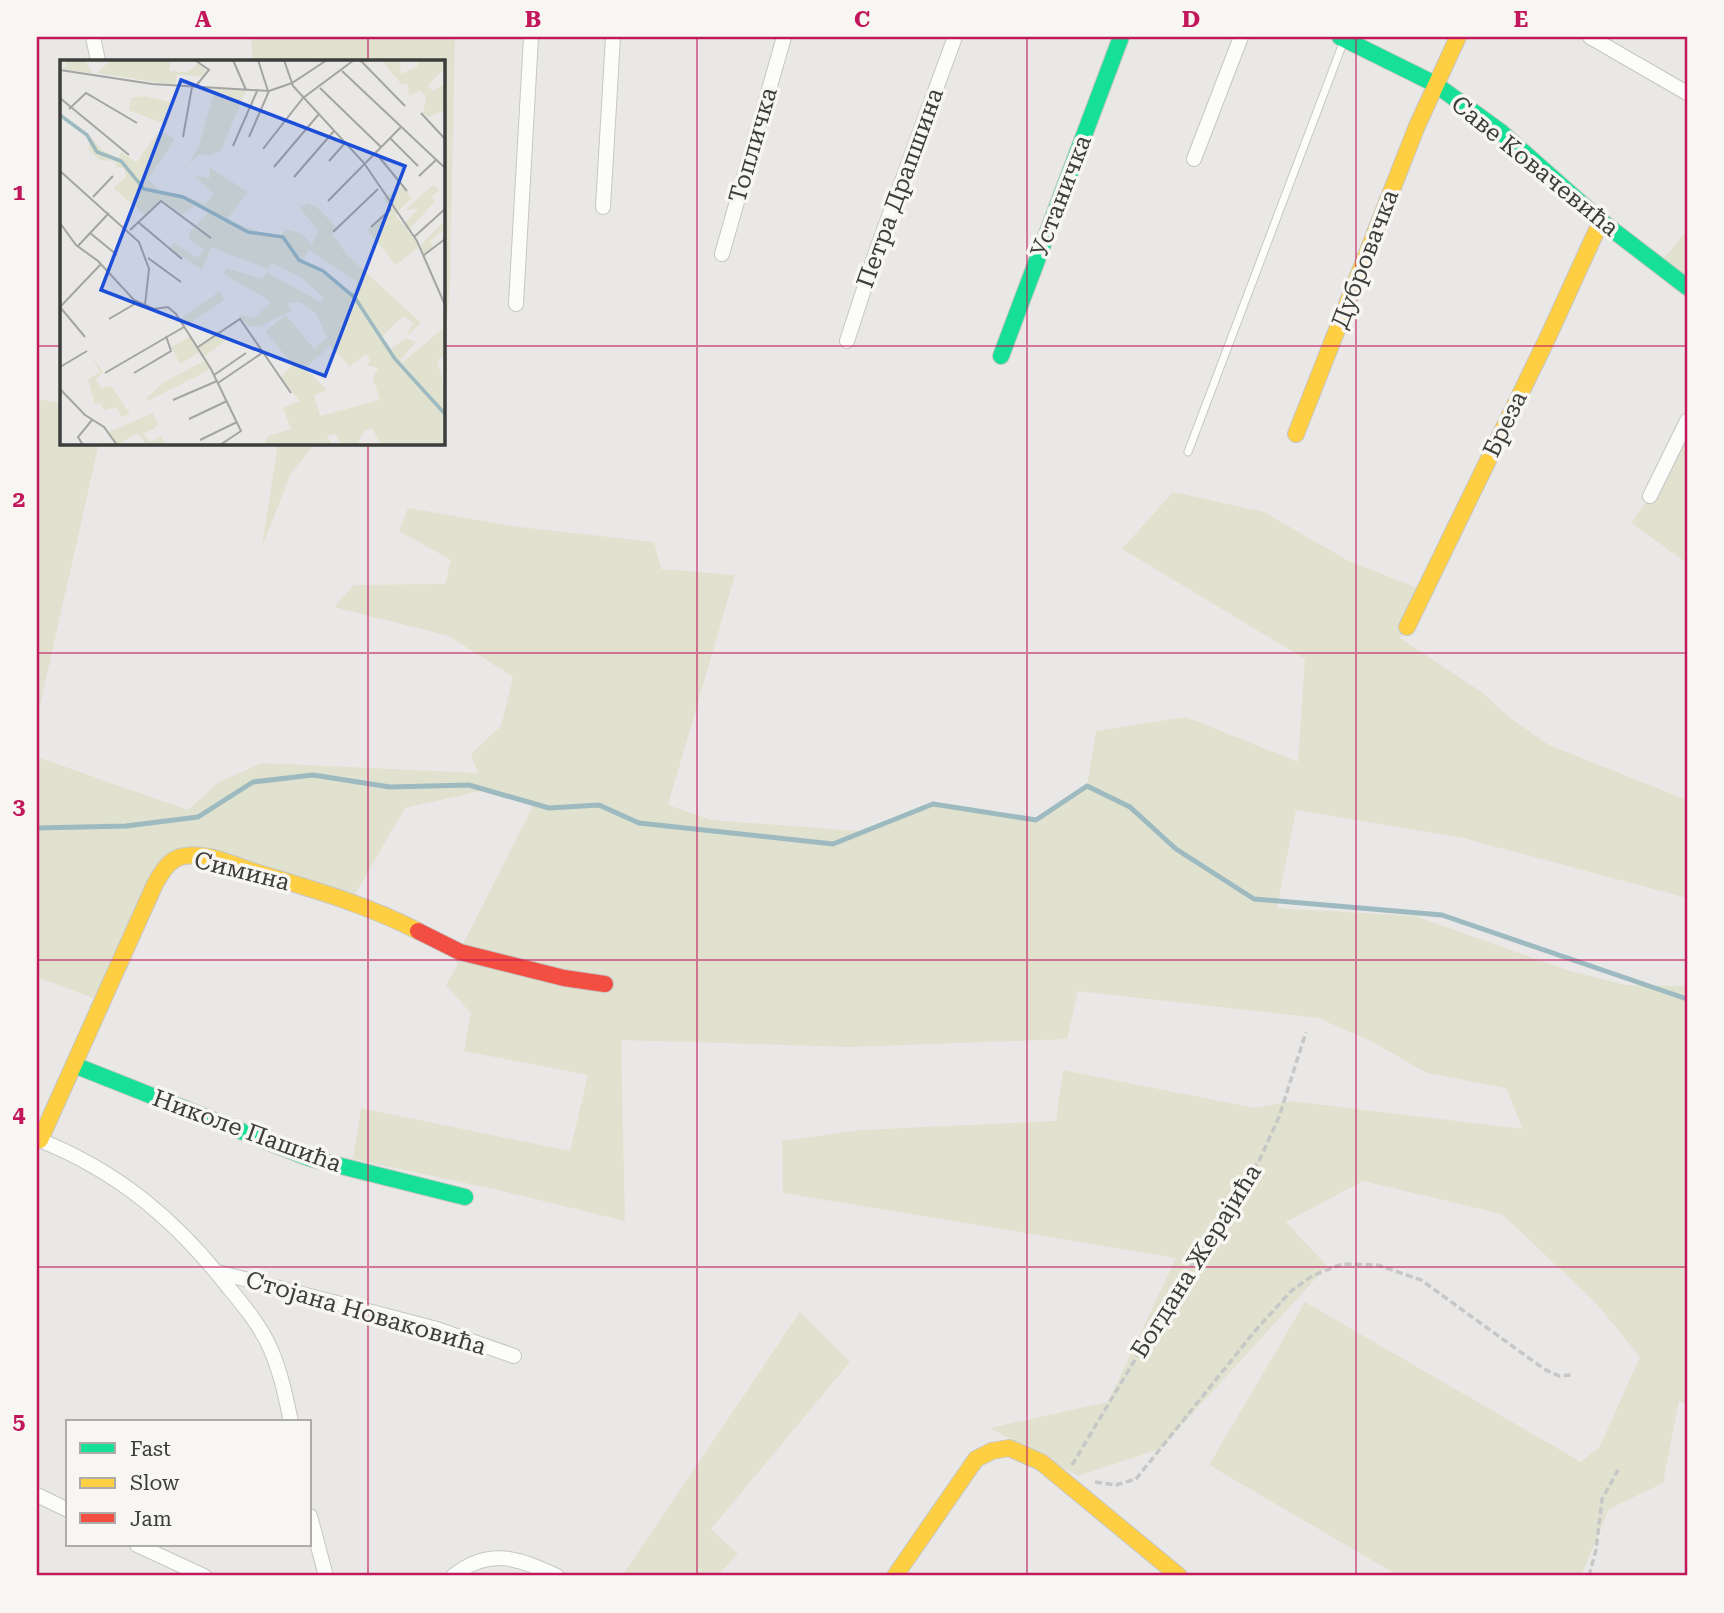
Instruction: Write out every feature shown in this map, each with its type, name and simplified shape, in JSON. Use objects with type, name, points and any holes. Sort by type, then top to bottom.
[{"type":"street","points":[[93,37],[98,60]]},
{"type":"street","points":[[516,304],[531,37]]},
{"type":"street","points":[[603,208],[612,37]]},
{"type":"street","name":"Топличка","points":[[722,254],[784,37]]},
{"type":"street","name":"Петра Драпшина","points":[[847,341],[877,249],[955,37]]},
{"type":"street","name":"Устаничка","points":[[1001,356],[1121,37]]},
{"type":"street","points":[[1194,159],[1241,37]]},
{"type":"street","name":"Дубровачка","points":[[1296,434],[1435,84],[1458,37]]},
{"type":"street","points":[[1590,37],[1687,93]]},
{"type":"street","name":"Саве Ковачевића","points":[[1342,38],[1435,84],[1501,132],[1601,221],[1687,288]]},
{"type":"street","name":"Бреза","points":[[1406,627],[1548,337],[1601,221]]},
{"type":"street","points":[[1650,496],[1687,421]]},
{"type":"street","name":"Симина","points":[[38,1139],[159,879],[167,865],[176,858],[188,855],[204,856],[351,901],[381,912],[460,952],[564,978],[605,984]]},
{"type":"street","name":"Николе Пашића","points":[[74,1065],[309,1158],[465,1197]]},
{"type":"street","points":[[38,1139],[98,1168],[134,1191],[166,1217],[217,1272],[245,1307],[271,1347],[291,1420]]},
{"type":"street","name":"Стојана Новаковића","points":[[217,1272],[437,1329],[514,1356]]},
{"type":"street","points":[[895,1576],[976,1459],[999,1450],[1015,1449],[1041,1462],[1070,1484],[1179,1576]]},
{"type":"street","points":[[37,1495],[66,1509]]},
{"type":"street","points":[[312,1524],[326,1576]]},
{"type":"street","points":[[139,1546],[204,1576]]},
{"type":"street","points":[[453,1576],[475,1561],[497,1557],[535,1566],[557,1576]]},
{"type":"lane","points":[[1188,452],[1342,38]]},
{"type":"path","name":"Богдана Жерајића","points":[[1070,1484],[1226,1208],[1259,1161],[1279,1117],[1306,1032]]},
{"type":"path","points":[[1070,1484],[1082,1482],[1116,1485],[1136,1479],[1255,1331],[1291,1291],[1312,1276],[1342,1264],[1378,1265],[1420,1280],[1544,1369],[1559,1376],[1571,1376]]},
{"type":"path","points":[[1589,1576],[1596,1550],[1602,1499],[1618,1470]]},
{"type":"green space","points":[[251,37],[455,37],[450,285],[444,354],[444,60],[253,60]]},
{"type":"green space","points":[[1687,231],[1687,287],[1657,266]]},
{"type":"green space","points":[[37,399],[60,403],[60,444],[99,444],[37,719]]},
{"type":"green space","points":[[1687,421],[1687,563],[1631,523],[1650,496]]},
{"type":"green space","points":[[278,444],[315,444],[291,473],[262,547]]},
{"type":"green space","points":[[1173,492],[1264,512],[1347,560],[1425,591],[1400,638],[1483,693],[1511,719],[1549,745],[1687,800],[1687,898],[1463,838],[1296,810],[1277,908],[1415,916],[1570,971],[1626,985],[1687,986],[1687,1405],[1679,1401],[1663,1483],[1609,1509],[1581,1576],[1399,1576],[1209,1465],[1305,1302],[1581,1462],[1600,1446],[1640,1357],[1597,1304],[1502,1214],[1363,1181],[1286,1222],[1327,1266],[1160,1449],[1078,1476],[990,1428],[1108,1402],[1176,1258],[783,1193],[782,1141],[861,1130],[1056,1121],[1063,1070],[1255,1108],[1290,1101],[1523,1129],[1506,1088],[1427,1073],[1369,1040],[1318,1018],[1078,991],[1067,1039],[851,1047],[621,1040],[625,1221],[353,1159],[361,1108],[570,1151],[588,1075],[464,1051],[471,1013],[446,985],[457,966],[457,956],[534,804],[485,790],[405,808],[351,901],[188,855],[158,879],[101,1001],[37,977],[37,757],[188,810],[219,782],[262,763],[478,773],[471,754],[501,726],[513,677],[449,636],[334,607],[354,585],[445,584],[451,560],[399,531],[408,508],[519,527],[654,542],[661,569],[735,575],[668,805],[711,820],[871,832],[933,804],[1036,820],[1087,786],[1096,731],[1186,717],[1298,762],[1305,659],[1122,549]]},
{"type":"green space","points":[[800,1312],[850,1362],[711,1529],[738,1554],[717,1576],[622,1576]]},
{"type":"waterway","points":[[37,828],[126,826],[198,817],[253,782],[313,775],[390,787],[469,785],[549,808],[599,805],[639,823],[833,844],[933,804],[1036,820],[1087,786],[1130,807],[1176,849],[1254,899],[1442,915],[1687,999]]},
{"type":"traffic: fast","points":[[1001,356],[1121,37]]},
{"type":"traffic: fast","points":[[1340,37],[1435,84],[1501,132],[1601,221],[1687,287]]},
{"type":"traffic: fast","points":[[74,1065],[309,1158],[465,1197]]},
{"type":"traffic: slow","points":[[1296,434],[1417,126],[1458,37]]},
{"type":"traffic: slow","points":[[1407,627],[1548,337],[1601,221]]},
{"type":"traffic: slow","points":[[40,1140],[155,884],[167,866],[179,857],[193,855],[219,859],[316,890],[418,931]]},
{"type":"traffic: slow","points":[[895,1576],[976,1459],[992,1451],[1009,1448],[1041,1462],[1179,1576]]},
{"type":"traffic: jam","points":[[418,931],[460,952],[564,978],[605,984]]}]
